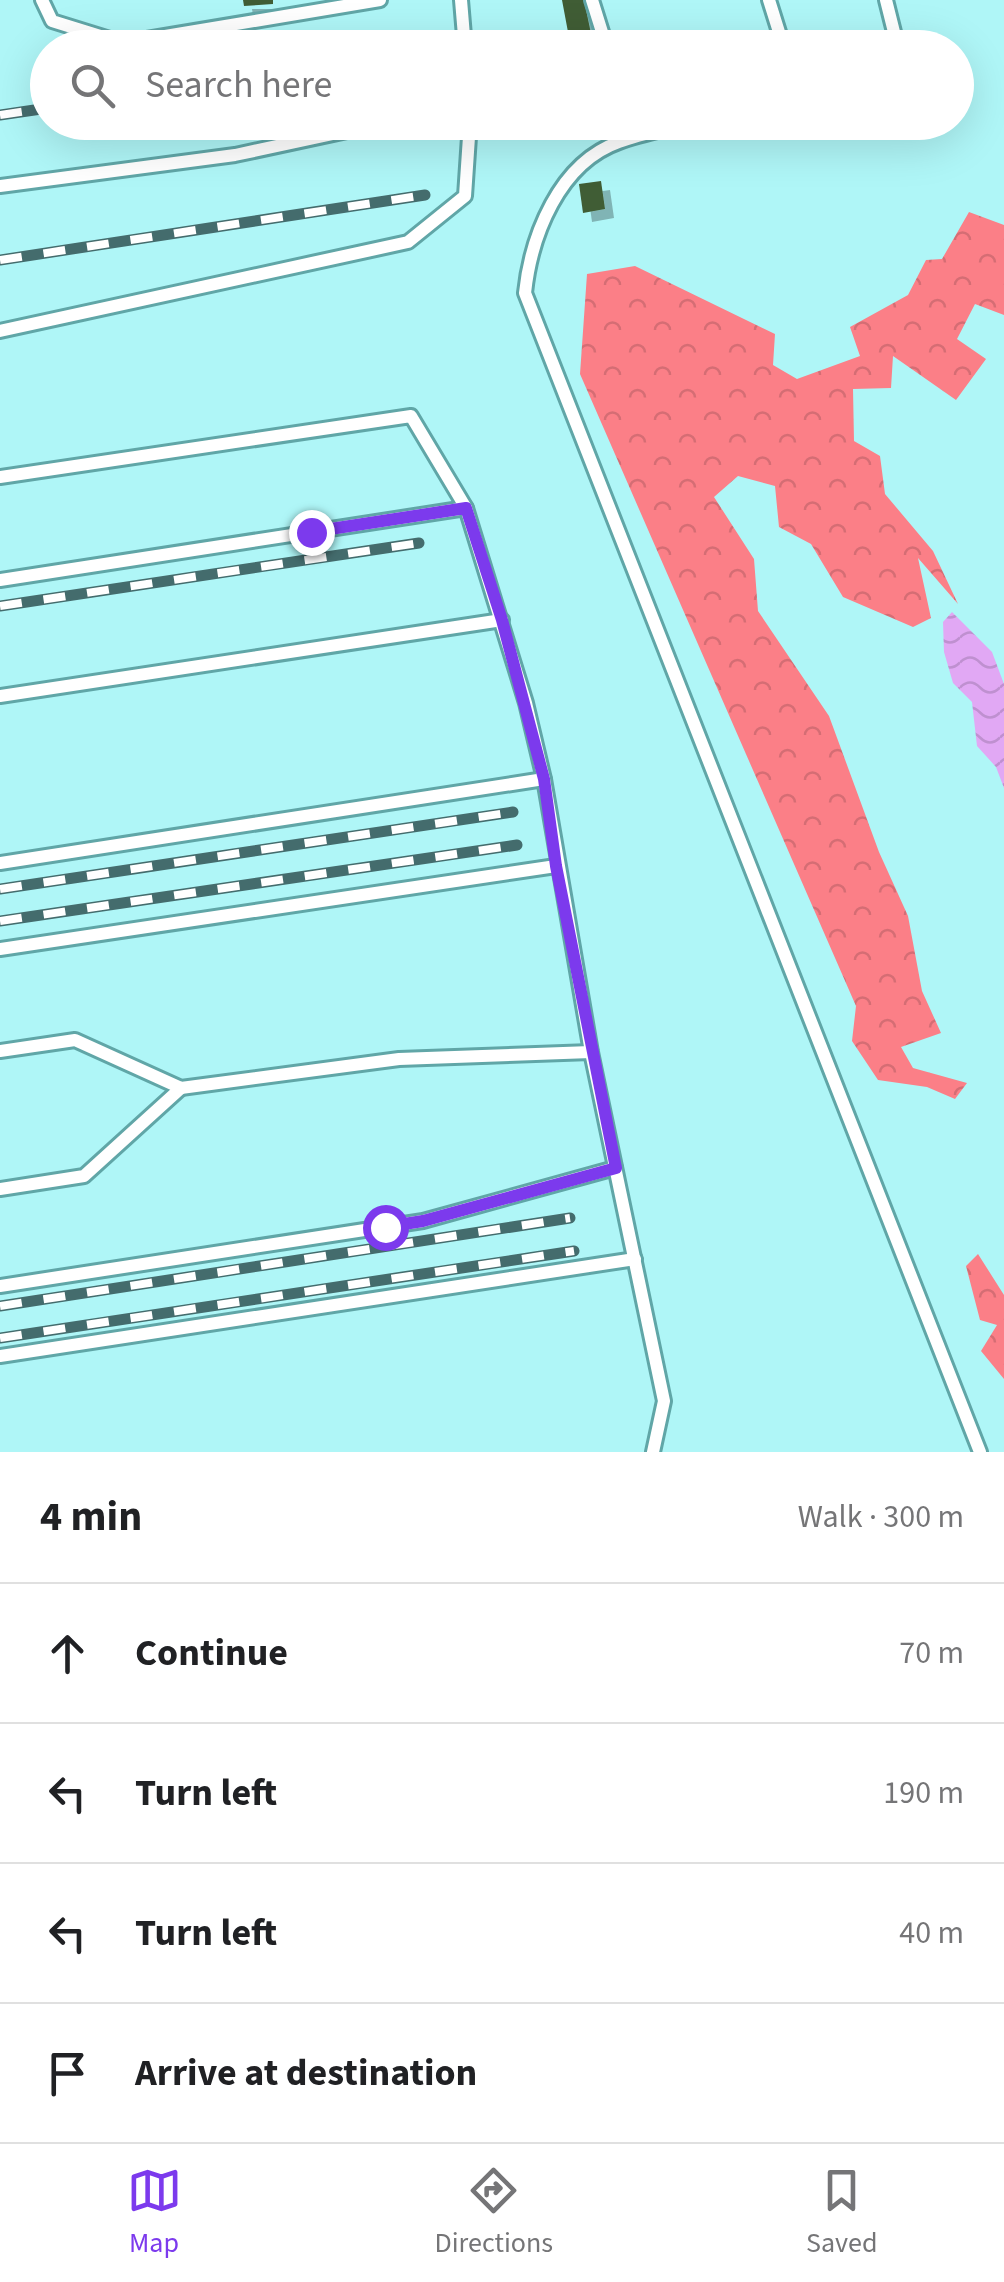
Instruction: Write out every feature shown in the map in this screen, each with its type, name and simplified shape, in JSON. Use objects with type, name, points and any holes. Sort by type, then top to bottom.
[{"type":"lane","points":[[42,0],[52,22],[79,30]]},
{"type":"lane","points":[[201,30],[380,0]]},
{"type":"lane","points":[[461,0],[464,30]]},
{"type":"lane","points":[[592,0],[602,30]]},
{"type":"lane","points":[[769,0],[778,30]]},
{"type":"lane","points":[[886,0],[894,30]]},
{"type":"lane","points":[[0,186],[234,155],[304,140]]},
{"type":"lane","points":[[0,330],[408,242],[464,196],[469,140]]},
{"type":"lane","points":[[625,140],[614,143],[571,176],[543,220],[528,256],[525,293],[980,1452]]},
{"type":"lane","points":[[0,476],[412,416],[466,508],[502,620],[544,779],[591,1052],[664,1401],[656,1451]]},
{"type":"lane","points":[[0,580],[466,508]]},
{"type":"lane","points":[[0,696],[502,620]]},
{"type":"lane","points":[[0,863],[544,779]]},
{"type":"lane","points":[[0,950],[556,866]]},
{"type":"lane","points":[[0,1051],[75,1040],[181,1088],[399,1059],[591,1052]]},
{"type":"lane","points":[[0,1189],[84,1176],[181,1088]]},
{"type":"lane","points":[[0,1286],[423,1221],[616,1168]]},
{"type":"lane","points":[[0,1356],[635,1259]]},
{"type":"green space","points":[[969,212],[1004,225],[1004,315],[975,304],[957,339],[986,359],[956,400],[893,356],[891,388],[853,389],[854,441],[880,456],[885,494],[933,551],[958,604],[918,558],[931,618],[913,627],[843,597],[811,544],[779,527],[775,486],[738,476],[714,497],[754,559],[758,611],[829,716],[879,852],[908,916],[922,991],[941,1033],[901,1047],[913,1068],[967,1083],[955,1099],[927,1087],[878,1080],[852,1041],[856,1006],[580,374],[587,274],[635,266],[775,334],[773,365],[797,379],[860,356],[850,327],[908,295],[926,260],[942,259]]},
{"type":"green space","points":[[978,1254],[1004,1295],[1004,1379],[981,1351],[997,1325],[980,1320],[966,1266]]},
{"type":"water","points":[[952,612],[992,652],[1004,684],[1004,788],[996,767],[977,746],[972,702],[953,683],[944,652],[943,622]]},
{"type":"building","points":[[243,0],[273,0],[273,4],[244,6]]},
{"type":"building","points":[[562,0],[584,0],[590,30],[568,30]]},
{"type":"building","points":[[601,181],[605,209],[583,213],[579,184]]},
{"type":"railway","points":[[0,115],[30,111]]},
{"type":"railway","points":[[0,260],[425,195]]},
{"type":"railway","points":[[0,606],[419,543]]},
{"type":"railway","points":[[0,889],[513,812]]},
{"type":"railway","points":[[0,921],[517,845]]},
{"type":"railway","points":[[0,1306],[570,1218]]},
{"type":"railway","points":[[0,1338],[574,1251]]},
{"type":"route","points":[[311,532],[466,508],[526,703],[544,779],[556,866],[616,1168],[423,1221],[385,1227]]}]
